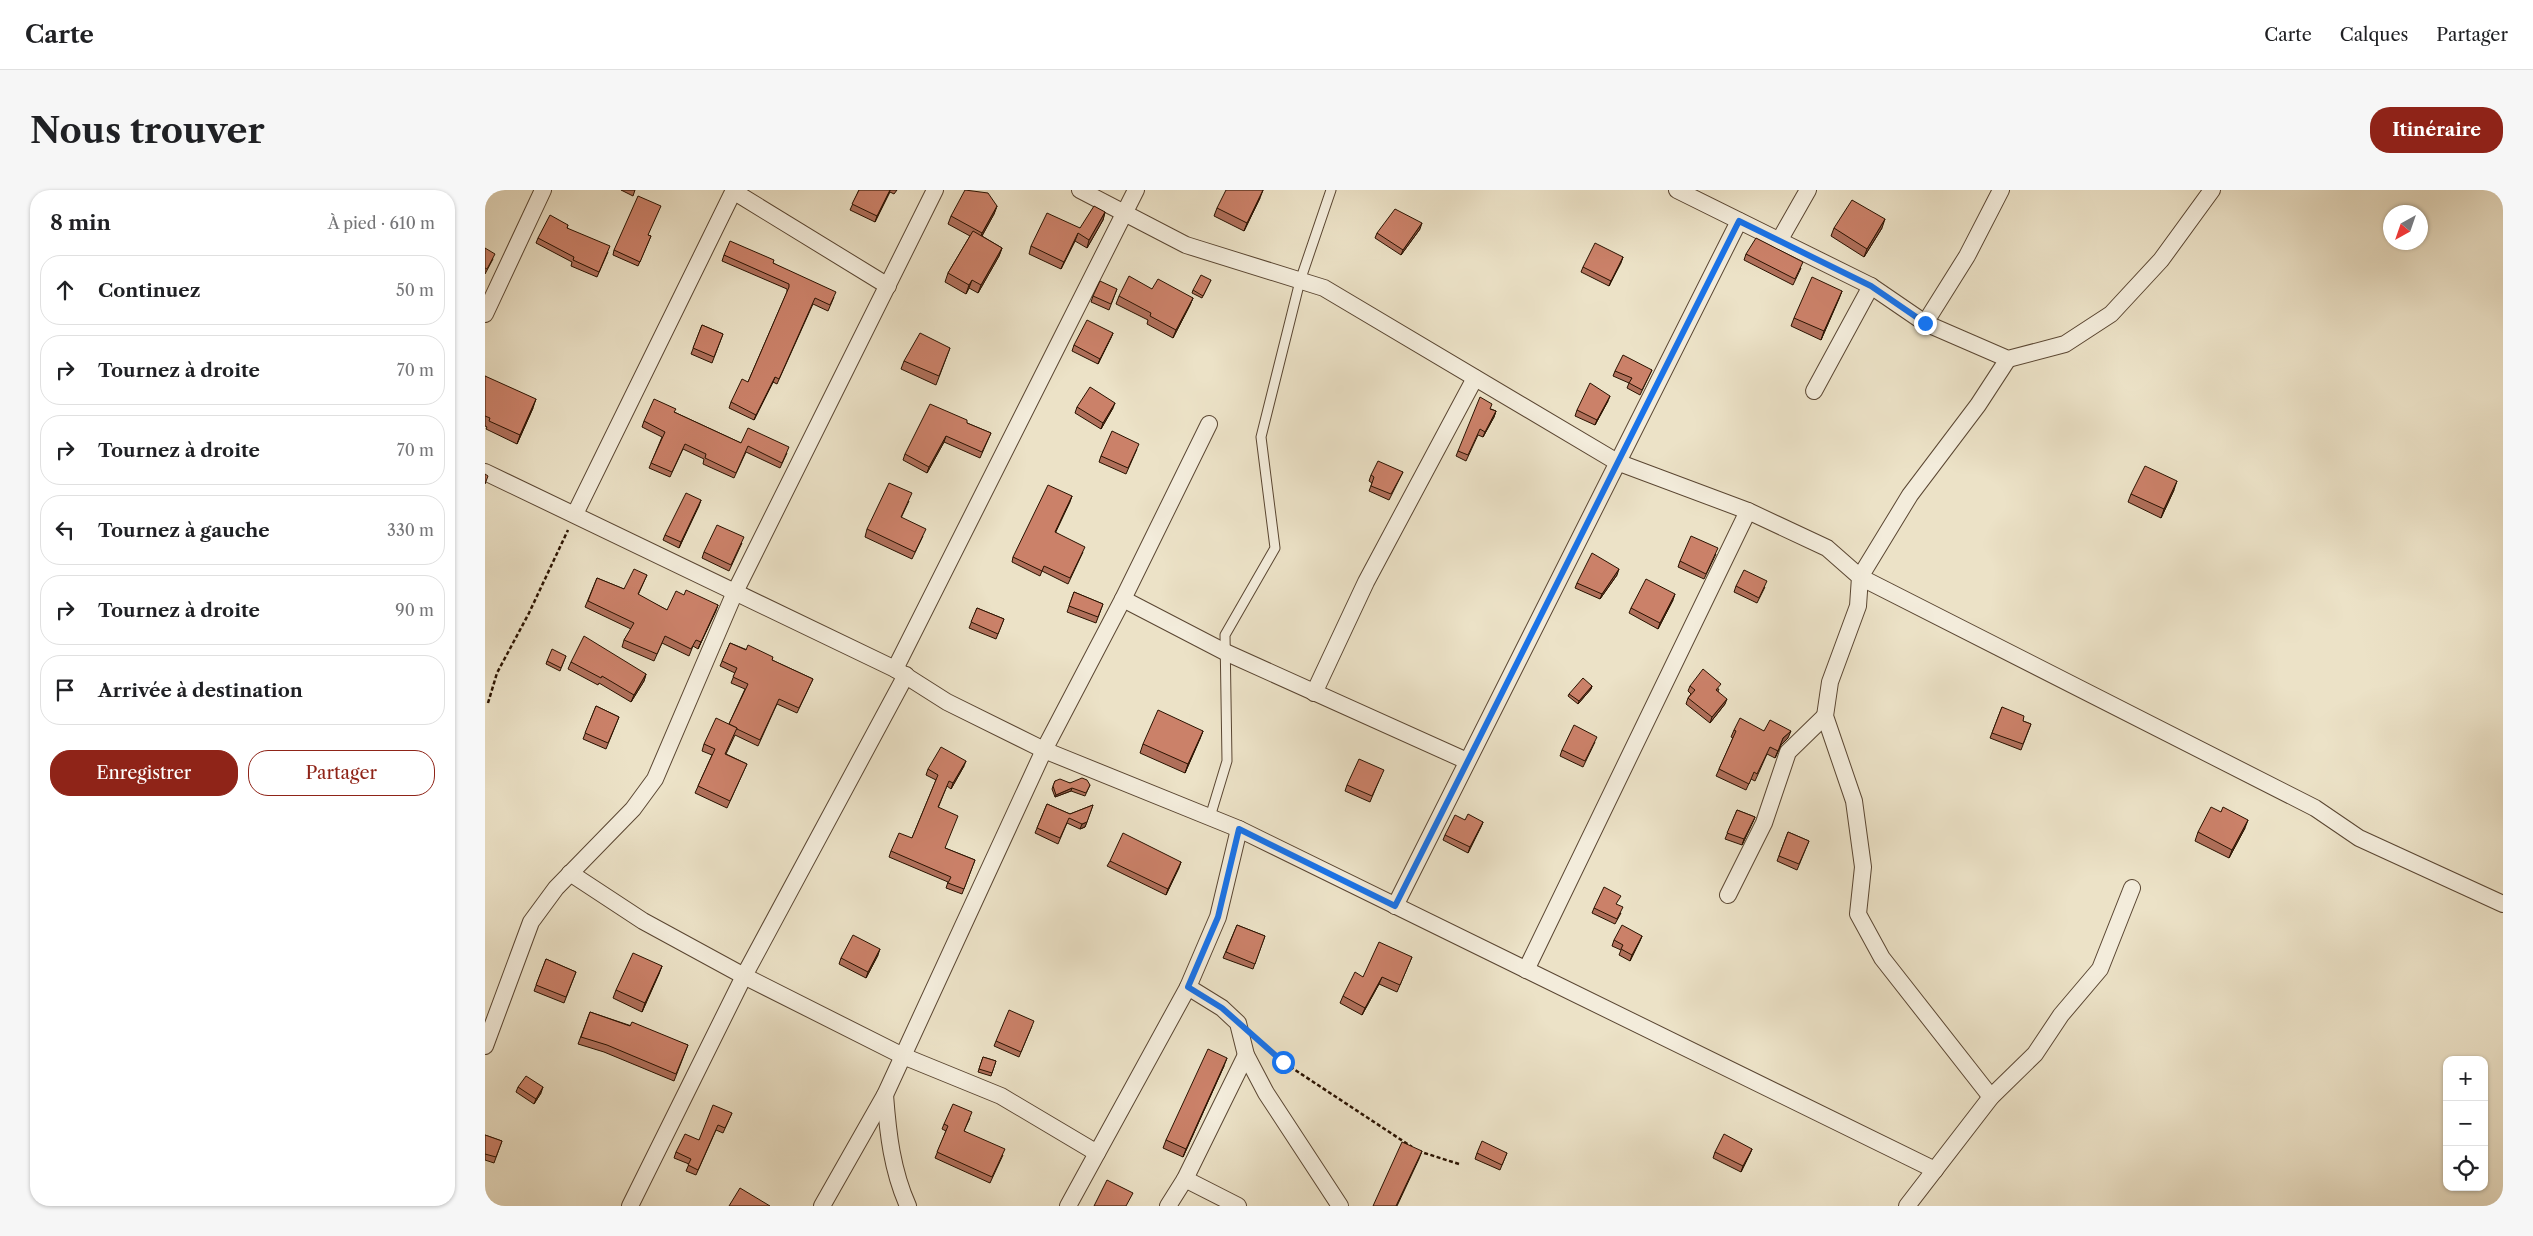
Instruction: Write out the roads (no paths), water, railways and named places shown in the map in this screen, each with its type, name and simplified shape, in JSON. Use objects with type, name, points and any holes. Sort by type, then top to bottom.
[{"type":"street","points":[[485,314],[543,190]]},
{"type":"street","points":[[485,1046],[531,922],[556,888],[633,809],[655,778],[735,592],[935,190]]},
{"type":"street","points":[[1080,190],[1186,245],[1324,288],[1617,462],[1748,510],[1827,548],[1861,577],[2315,808],[2359,838],[2503,904]]},
{"type":"street","points":[[630,1206],[744,976],[900,672],[1136,190]]},
{"type":"street","points":[[1677,190],[1871,286],[1925,323],[2008,359],[2065,344],[2111,314],[2161,260],[2212,190]]},
{"type":"street","points":[[1779,241],[1808,190]]},
{"type":"street","points":[[1925,323],[1967,256],[2001,190]]},
{"type":"street","points":[[575,514],[733,191],[887,286]]},
{"type":"street","points":[[1395,906],[1739,221]]},
{"type":"street","points":[[1814,392],[1871,286]]},
{"type":"street","points":[[1991,1097],[1882,958],[1858,914],[1863,867],[1854,801],[1825,716],[1830,682],[1858,606],[1861,577],[1910,495],[1979,405],[2008,359]]},
{"type":"street","points":[[1314,693],[1366,582],[1475,378]]},
{"type":"street","points":[[822,1206],[885,1095],[1044,750],[1123,599],[1209,424]]},
{"type":"street","points":[[485,472],[900,672],[947,702],[1044,750],[1239,829],[1935,1170]]},
{"type":"street","points":[[1526,970],[1748,510]]},
{"type":"street","points":[[1123,599],[1225,652],[1467,761]]},
{"type":"street","points":[[1728,895],[1764,822],[1788,752],[1825,716]]},
{"type":"street","points":[[1069,1206],[1188,987],[1218,917],[1239,829]]},
{"type":"street","points":[[570,873],[643,922],[744,976],[903,1056],[1001,1096],[1097,1153]]},
{"type":"street","points":[[1907,1206],[1991,1097],[2035,1054],[2061,1015],[2100,969],[2131,888]]},
{"type":"street","points":[[1188,987],[1222,1008],[1238,1023],[1246,1055],[1266,1093],[1340,1206]]},
{"type":"street","points":[[1168,1206],[1185,1179],[1246,1055]]},
{"type":"street","points":[[885,1095],[888,1141],[898,1183],[908,1206]]},
{"type":"street","points":[[1185,1179],[1238,1206]]},
{"type":"lane","points":[[1210,817],[1227,761],[1225,636],[1275,548],[1261,437],[1300,280],[1331,190]]}]
